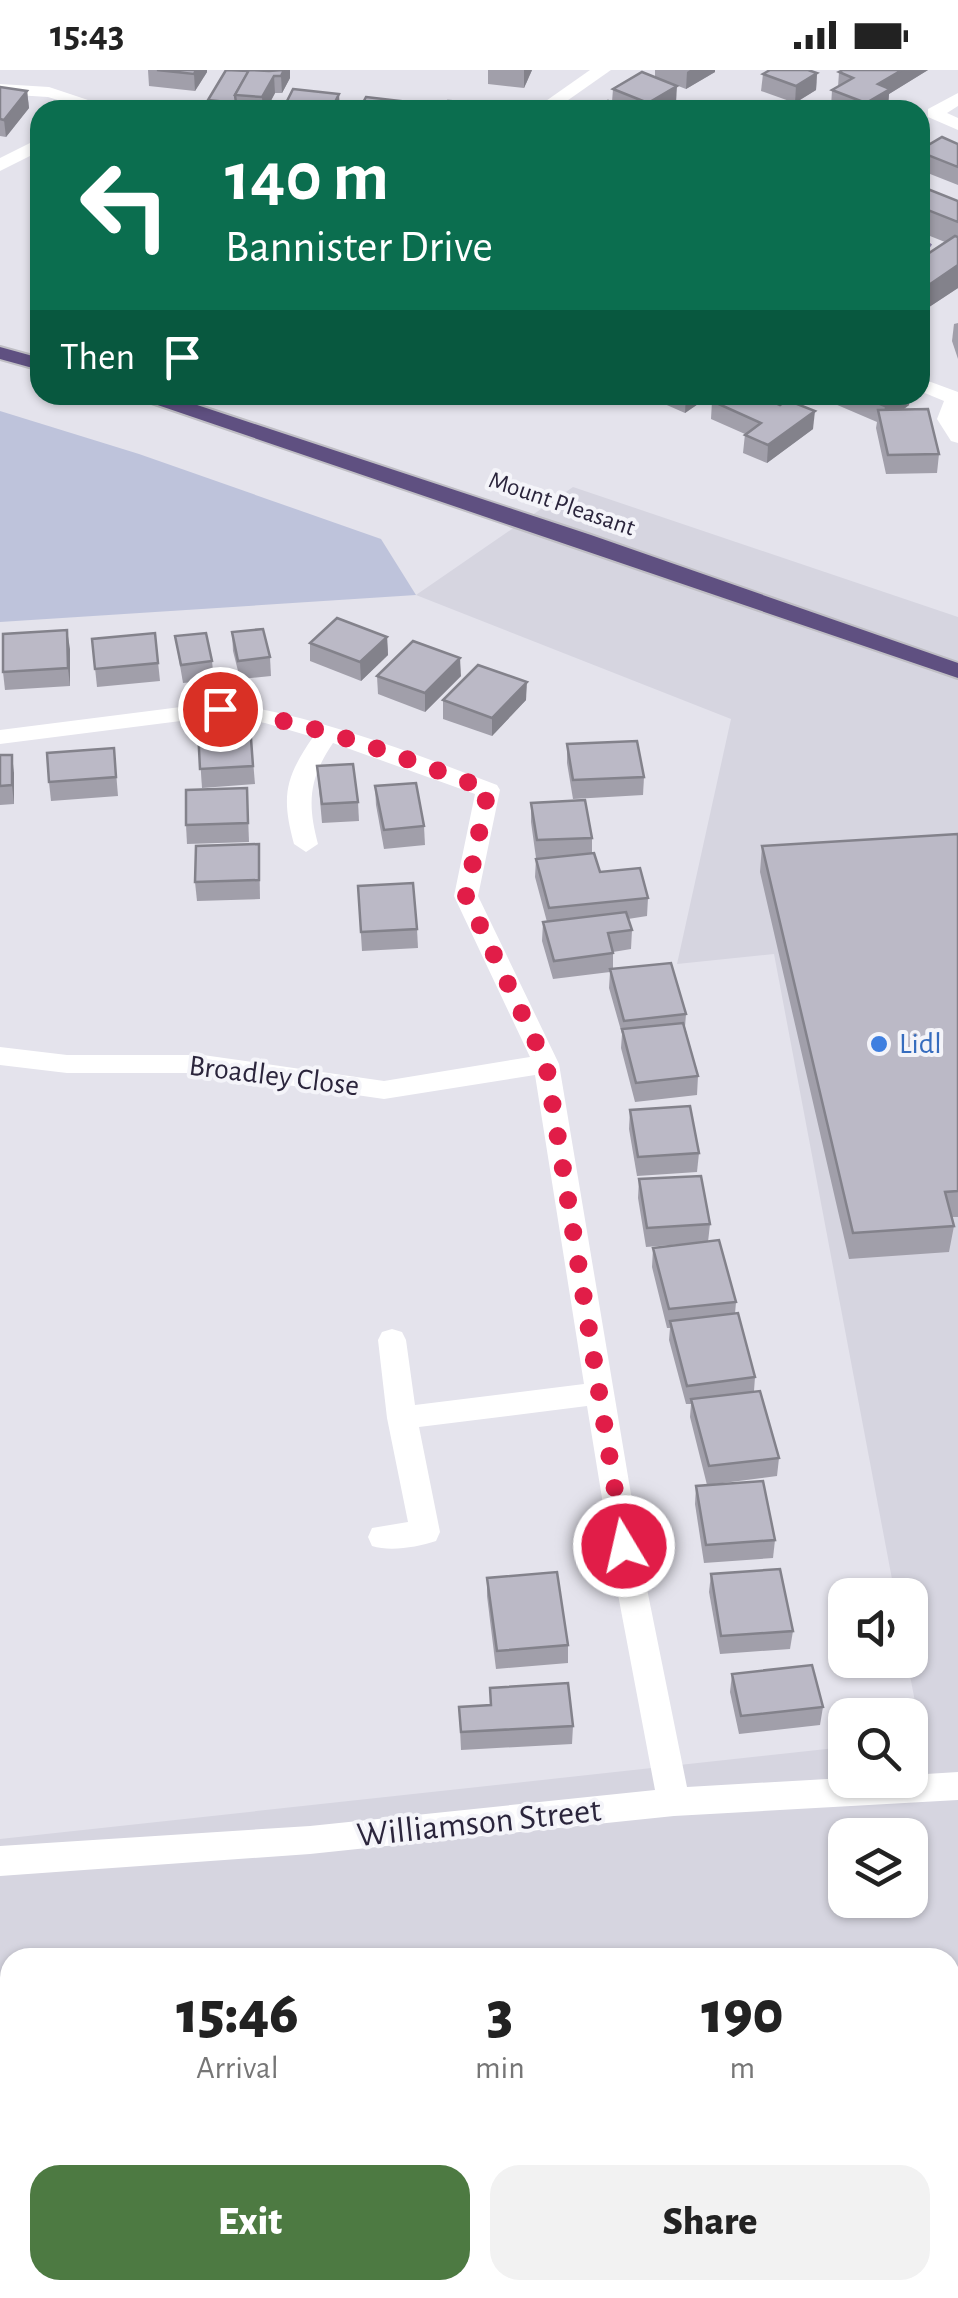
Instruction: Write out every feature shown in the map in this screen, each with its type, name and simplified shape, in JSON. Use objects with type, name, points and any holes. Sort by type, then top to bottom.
[{"type":"highway","points":[[0,353],[30,361]]},
{"type":"highway","name":"Mount Pleasant","points":[[176,405],[528,521],[958,671]]},
{"type":"street","points":[[557,100],[602,70]]},
{"type":"street","points":[[0,88],[49,92],[61,100]]},
{"type":"street","points":[[958,98],[934,113],[958,126]]},
{"type":"street","points":[[0,165],[30,149]]},
{"type":"street","points":[[930,388],[958,399],[949,408],[946,419],[958,437]]},
{"type":"street","points":[[0,738],[220,709],[267,716],[328,733],[488,790],[466,896],[546,1064],[630,1584],[674,1802]]},
{"type":"street","points":[[306,844],[297,813],[298,778],[328,733]]},
{"type":"street","name":"Broadley Close","points":[[0,1056],[67,1064],[203,1064],[384,1090],[546,1064]]},
{"type":"street","points":[[384,1537],[425,1532],[402,1418],[392,1340]]},
{"type":"street","points":[[402,1418],[598,1392]]},
{"type":"street","name":"Williamson Street","points":[[0,1862],[310,1840],[674,1802],[958,1786]]},
{"type":"path","points":[[930,246],[941,254],[931,259]]},
{"type":"shaded area","points":[[0,411],[139,454],[381,539],[416,595],[0,622]]},
{"type":"shaded area","points":[[573,487],[958,617],[958,1948],[0,1948],[0,1839],[828,1749],[828,1798],[928,1798],[928,1698],[914,1698],[910,1678],[928,1678],[928,1578],[892,1578],[774,954],[677,964],[731,719],[416,595]]},
{"type":"building","points":[[157,70],[196,70],[194,74]]},
{"type":"building","points":[[226,70],[249,71],[236,100],[208,100]]},
{"type":"building","points":[[249,70],[284,70],[281,76],[274,76],[262,97],[235,95]]},
{"type":"building","points":[[770,70],[817,73],[796,86],[763,74]]},
{"type":"building","points":[[902,70],[878,84],[890,89],[871,100],[858,100],[832,90],[853,78],[839,72]]},
{"type":"building","points":[[642,72],[677,86],[653,100],[640,100],[613,89]]},
{"type":"building","points":[[0,87],[27,91],[4,120],[0,119]]},
{"type":"building","points":[[293,89],[339,94],[336,100],[288,100]]},
{"type":"building","points":[[942,137],[958,144],[958,167],[930,156],[930,144]]},
{"type":"building","points":[[930,190],[958,201],[958,222],[930,211]]},
{"type":"building","points":[[958,237],[958,265],[930,284],[930,252]]},
{"type":"building","points":[[721,405],[800,405],[815,411],[768,445],[745,435],[761,423]]},
{"type":"building","points":[[928,409],[939,454],[888,455],[878,410]]},
{"type":"building","points":[[337,618],[387,637],[360,662],[310,643]]},
{"type":"building","points":[[263,629],[270,657],[238,661],[232,632]]},
{"type":"building","points":[[67,630],[68,668],[3,672],[3,634]]},
{"type":"building","points":[[155,633],[158,663],[95,669],[92,639]]},
{"type":"building","points":[[206,633],[212,661],[181,665],[175,636]]},
{"type":"building","points":[[413,641],[460,658],[425,693],[377,676]]},
{"type":"building","points":[[478,665],[527,682],[492,718],[443,700]]},
{"type":"building","points":[[250,725],[253,766],[200,769],[198,729]]},
{"type":"building","points":[[637,741],[644,777],[573,780],[567,744]]},
{"type":"building","points":[[114,748],[116,777],[49,782],[47,753]]},
{"type":"building","points":[[0,755],[12,755],[12,785],[0,786]]},
{"type":"building","points":[[353,764],[358,802],[322,804],[317,766]]},
{"type":"building","points":[[416,783],[424,826],[384,830],[375,786]]},
{"type":"building","points":[[247,788],[248,823],[186,825],[186,790]]},
{"type":"building","points":[[585,800],[592,838],[537,840],[531,803]]},
{"type":"building","name":"Lidl","points":[[958,834],[958,1191],[945,1192],[954,1226],[853,1233],[762,846]]},
{"type":"building","points":[[259,844],[259,880],[195,882],[196,846]]},
{"type":"building","points":[[594,853],[600,872],[640,868],[648,898],[549,908],[536,859]]},
{"type":"building","points":[[413,883],[417,929],[361,932],[358,886]]},
{"type":"building","points":[[626,912],[632,930],[608,933],[613,953],[554,961],[543,922]]},
{"type":"building","points":[[671,963],[686,1014],[624,1021],[610,969]]},
{"type":"building","points":[[683,1023],[698,1076],[636,1083],[622,1029]]},
{"type":"building","points":[[690,1106],[699,1153],[638,1157],[630,1110]]},
{"type":"building","points":[[701,1176],[710,1224],[647,1228],[639,1179]]},
{"type":"building","points":[[719,1240],[736,1302],[669,1309],[653,1248]]},
{"type":"building","points":[[738,1313],[755,1377],[687,1386],[670,1321]]},
{"type":"building","points":[[760,1391],[779,1458],[709,1466],[691,1399]]},
{"type":"building","points":[[763,1481],[775,1540],[706,1545],[696,1486]]},
{"type":"building","points":[[780,1569],[793,1631],[721,1636],[711,1574]]},
{"type":"building","points":[[557,1572],[568,1645],[497,1651],[487,1578]]},
{"type":"building","points":[[812,1665],[823,1707],[741,1716],[732,1674]]},
{"type":"building","points":[[568,1683],[573,1726],[461,1732],[459,1707],[491,1705],[490,1688]]},
{"type":"place","name":"Lidl","points":[[879,1044]]},
{"type":"route","points":[[220,709],[267,716],[381,749],[488,790],[466,896],[546,1064],[624,1546]]}]
